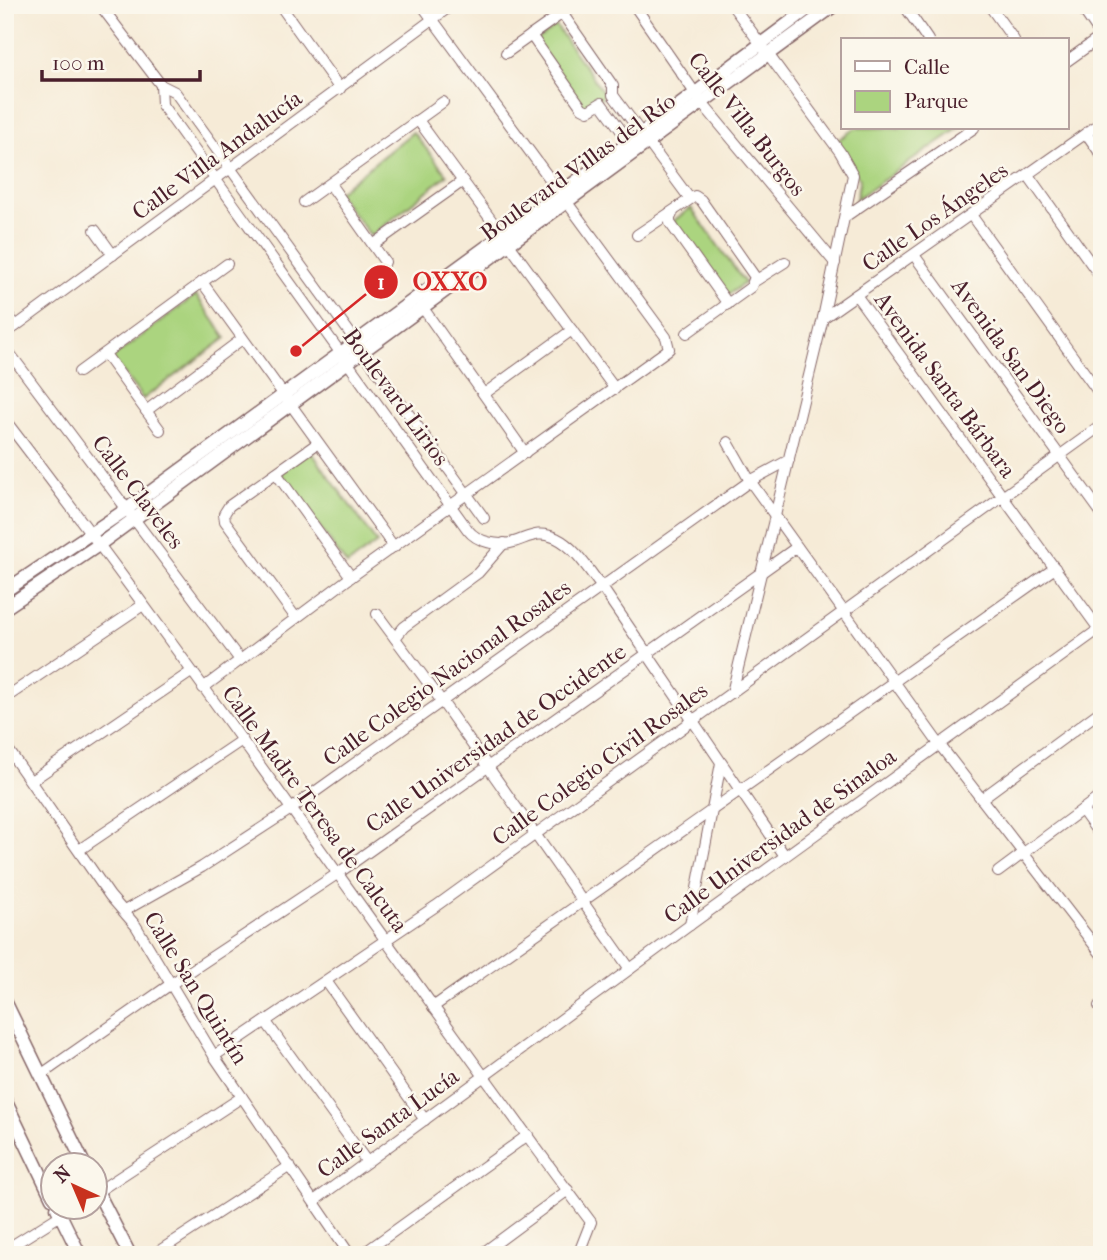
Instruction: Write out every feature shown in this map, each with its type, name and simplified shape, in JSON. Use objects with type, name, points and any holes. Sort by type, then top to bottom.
[{"type":"street","name":"Boulevard Lirios","points":[[100,5],[161,85],[175,92],[484,518]]},
{"type":"street","points":[[280,5],[340,89]]},
{"type":"street","points":[[203,688],[351,577],[669,349],[668,340],[565,196],[422,5]]},
{"type":"street","name":"Calle Villa Andalucía","points":[[5,334],[452,5]]},
{"type":"street","points":[[506,53],[574,5]]},
{"type":"street","name":"Calle Villa Burgos","points":[[634,5],[699,98],[835,262]]},
{"type":"street","points":[[732,5],[852,171],[853,181],[776,518],[760,573],[732,693]]},
{"type":"street","name":"Boulevard Villas del Río","points":[[5,608],[100,544],[130,514],[699,98],[764,49],[813,5]]},
{"type":"street","name":"Boulevard Villas del Río","points":[[764,49],[835,5]]},
{"type":"street","points":[[904,5],[927,38]]},
{"type":"street","points":[[989,5],[1013,38]]},
{"type":"street","points":[[1068,60],[1102,36],[1080,5]]},
{"type":"street","points":[[562,13],[614,86],[613,95],[639,142]]},
{"type":"street","points":[[531,35],[582,108],[588,111],[601,103],[690,199]]},
{"type":"street","name":"Boulevard Lirios","points":[[161,85],[162,105],[474,537],[504,543],[514,542],[531,534],[555,538],[571,548],[601,586],[785,856]]},
{"type":"street","points":[[304,202],[443,102]]},
{"type":"street","points":[[418,120],[615,389]]},
{"type":"street","name":"Calle Los Ángeles","points":[[823,318],[1102,122]]},
{"type":"street","points":[[846,216],[971,130]]},
{"type":"street","points":[[1086,133],[1102,156]]},
{"type":"street","points":[[1028,175],[1102,279]]},
{"type":"street","points":[[373,245],[463,181]]},
{"type":"street","points":[[330,184],[385,262]]},
{"type":"street","points":[[637,235],[695,196],[701,200],[758,282],[785,262]]},
{"type":"street","points":[[675,210],[670,215],[670,223],[728,303]]},
{"type":"street","points":[[971,215],[1102,397]]},
{"type":"street","points":[[94,230],[113,255]]},
{"type":"street","name":"Boulevard Villas del Río","points":[[359,346],[423,308],[506,240]]},
{"type":"street","name":"Avenida San Diego","points":[[914,255],[1102,514]]},
{"type":"street","points":[[79,372],[227,264]]},
{"type":"street","points":[[687,333],[728,303],[754,277]]},
{"type":"street","points":[[202,282],[394,547]]},
{"type":"street","name":"Avenida Santa Bárbara","points":[[856,295],[1101,629]]},
{"type":"street","points":[[423,308],[525,453]]},
{"type":"street","points":[[5,311],[16,326]]},
{"type":"street","points":[[484,394],[572,330]]},
{"type":"street","points":[[146,411],[242,340]]},
{"type":"street","name":"Calle Claveles","points":[[5,347],[240,660]]},
{"type":"street","points":[[104,354],[160,430]]},
{"type":"street","name":"Calle Madre Teresa de Calcuta","points":[[5,420],[92,533],[591,1222],[578,1255]]},
{"type":"street","name":"Calle Colegio Civil Rosales","points":[[214,1056],[386,941],[1102,425]]},
{"type":"street","points":[[728,442],[750,481],[939,744],[1102,955]]},
{"type":"street","points":[[296,618],[225,521],[224,514],[229,506],[318,443]]},
{"type":"street","name":"Calle Colegio Nacional Rosales","points":[[124,911],[202,867],[291,809],[443,703],[601,586],[750,481],[789,460]]},
{"type":"street","points":[[276,473],[351,577]]},
{"type":"street","name":"Boulevard Villas del Río","points":[[5,590],[92,533],[130,514]]},
{"type":"street","points":[[395,638],[404,627],[478,573],[504,543]]},
{"type":"street","name":"Calle Universidad de Occidente","points":[[42,1074],[171,984],[337,874],[797,547]]},
{"type":"street","points":[[433,1007],[1055,568]]},
{"type":"street","points":[[5,698],[143,605]]},
{"type":"street","points":[[377,614],[630,969]]},
{"type":"street","name":"Calle Universidad de Sinaloa","points":[[484,1076],[1101,629]]},
{"type":"street","points":[[31,781],[191,672]]},
{"type":"street","points":[[981,799],[1102,710]]},
{"type":"street","points":[[79,850],[242,740]]},
{"type":"street","name":"Calle San Quintín","points":[[5,745],[110,896],[124,911],[214,1056],[350,1255]]},
{"type":"street","points":[[690,925],[721,763]]},
{"type":"street","points":[[998,872],[1102,795]]},
{"type":"street","points":[[1082,810],[1102,838]]},
{"type":"street","points":[[326,981],[425,1120]]},
{"type":"street","points":[[5,1001],[78,1152]]},
{"type":"street","points":[[265,1022],[367,1162]]},
{"type":"street","name":"Calle Santa Lucía","points":[[314,1201],[484,1076]]},
{"type":"street","points":[[108,1182],[242,1097]]},
{"type":"street","points":[[5,1100],[38,1169]]},
{"type":"street","points":[[361,1255],[527,1135]]},
{"type":"street","points":[[153,1255],[290,1166]]},
{"type":"street","points":[[480,1255],[568,1191]]},
{"type":"street","points":[[108,1212],[131,1255]]},
{"type":"street","points":[[5,1250],[46,1222]]},
{"type":"street","points":[[68,1222],[80,1255]]},
{"type":"green space","points":[[556,26],[605,95],[584,110],[535,41]]},
{"type":"green space","points":[[852,130],[956,130],[856,199],[860,179],[834,143]]},
{"type":"green space","points":[[413,132],[447,175],[371,236],[337,193]]},
{"type":"green space","points":[[691,208],[745,283],[726,296],[673,221]]},
{"type":"green space","points":[[196,295],[226,338],[143,399],[112,358]]},
{"type":"green space","points":[[310,450],[377,543],[347,565],[280,472]]},
{"type":"place","name":"OXXO","points":[[296,351]]}]
